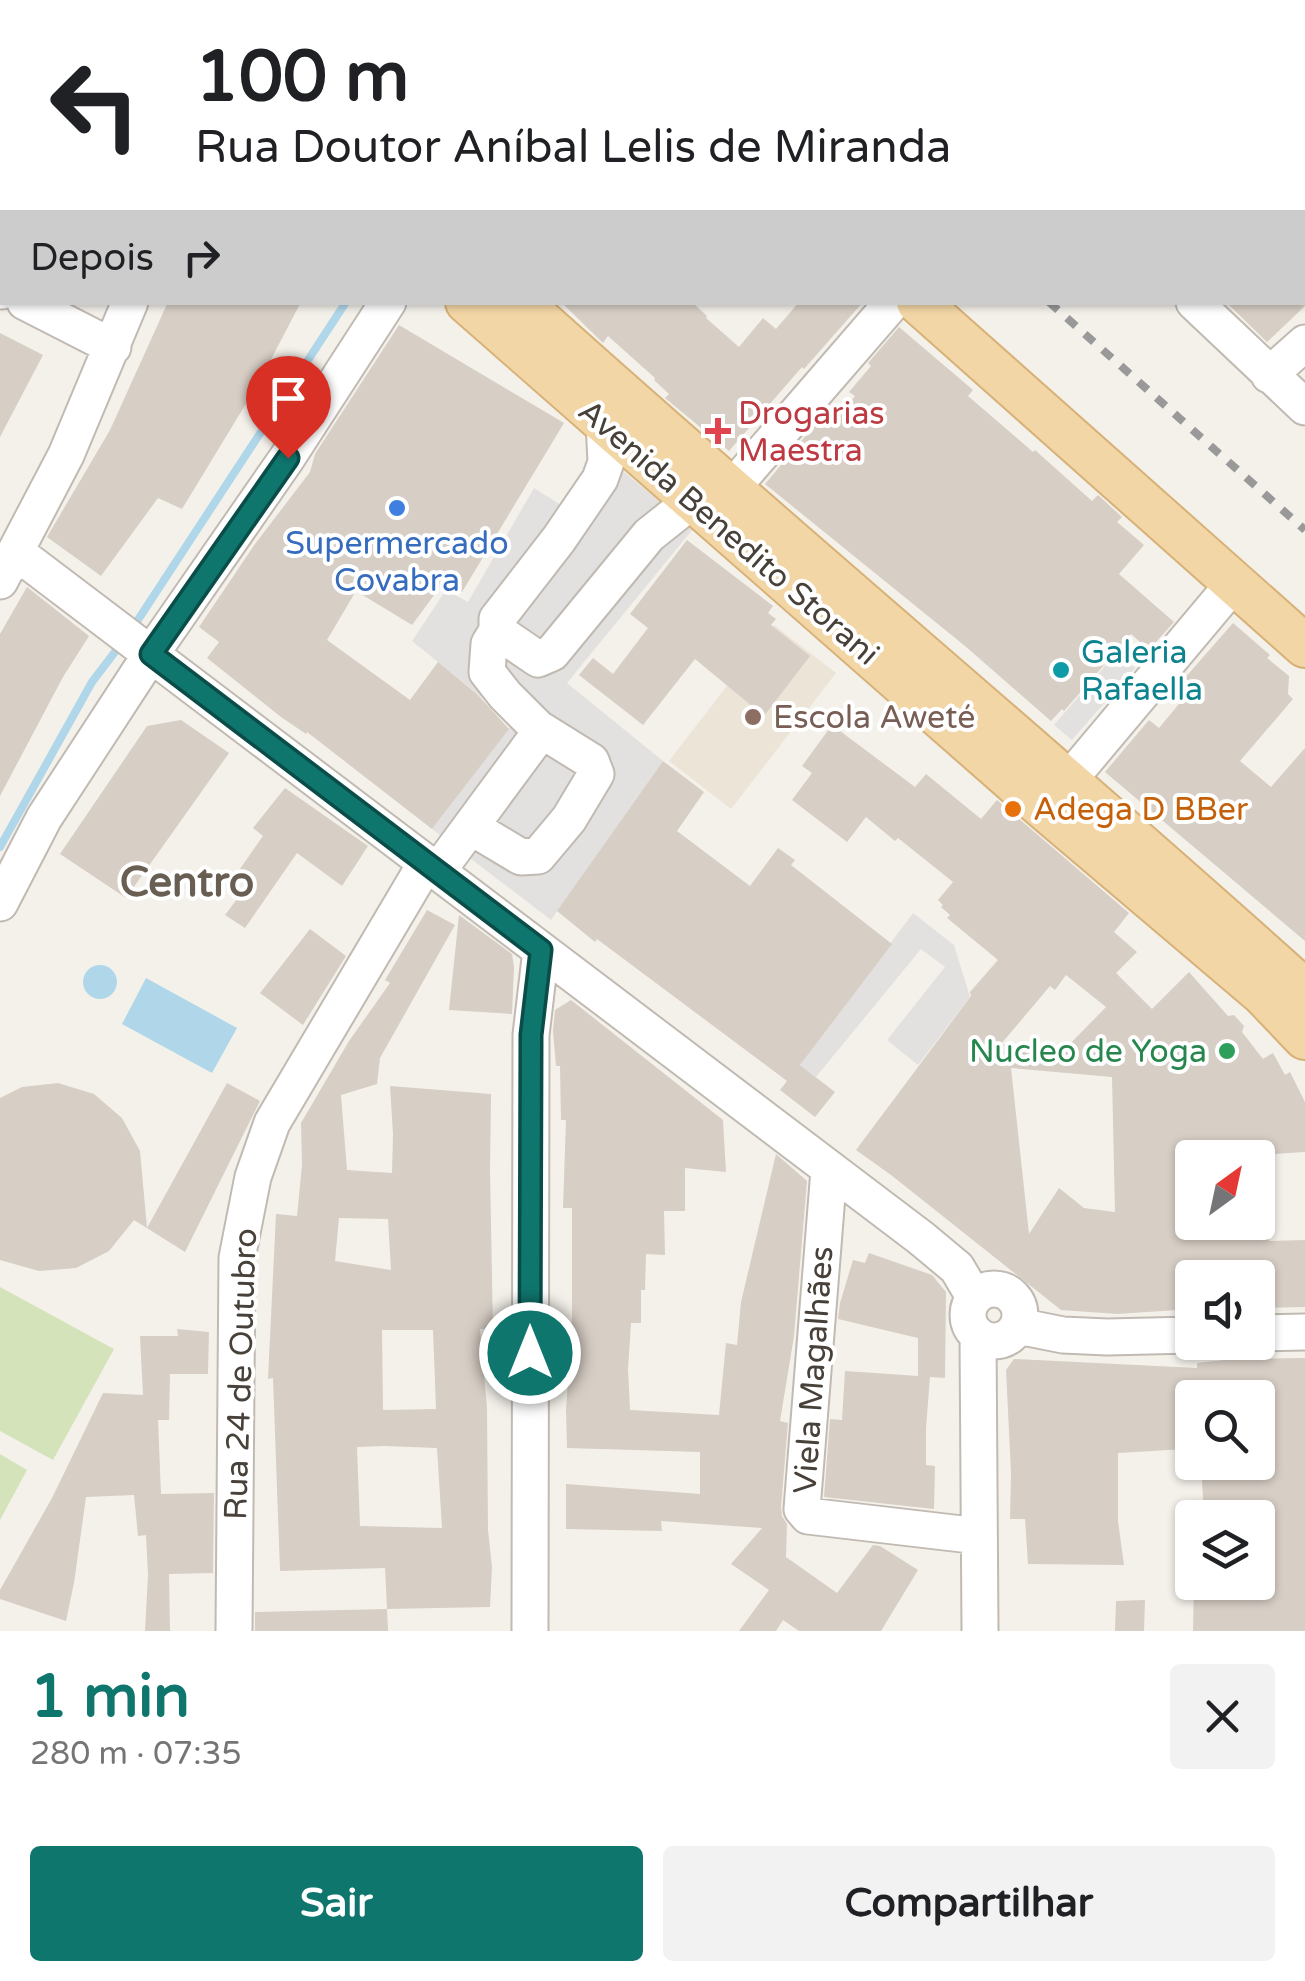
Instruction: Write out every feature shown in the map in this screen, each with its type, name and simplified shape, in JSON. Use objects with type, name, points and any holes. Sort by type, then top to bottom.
[{"type":"main road","name":"Avenida Benedito Storani","points":[[471,305],[604,422],[711,502],[1056,795],[1305,992]]},
{"type":"main road","name":"Avenida Benedito Storani","points":[[523,305],[711,502]]},
{"type":"main road","points":[[921,305],[1305,646]]},
{"type":"main road","name":"Avenida Benedito Storani","points":[[1056,795],[1305,1038]]},
{"type":"street","points":[[31,305],[113,347]]},
{"type":"street","points":[[129,305],[66,456],[8,566],[151,654],[921,1238],[958,1268],[974,1297]]},
{"type":"street","points":[[0,903],[44,818],[151,654],[288,458],[386,305]]},
{"type":"street","points":[[496,631],[538,659],[552,653],[649,535],[711,502],[889,305]]},
{"type":"street","points":[[1197,305],[1305,407]]},
{"type":"street","points":[[1270,375],[1305,343]]},
{"type":"street","points":[[470,827],[521,857],[538,856],[569,818],[596,774],[591,761],[538,728],[487,672],[489,644],[497,620],[600,479],[606,462],[604,422]]},
{"type":"street","points":[[1056,795],[1235,582]]},
{"type":"street","name":"Rua 24 de Outubro","points":[[234,1631],[238,1258],[253,1177],[272,1124],[432,868],[470,827],[536,738],[538,728]]},
{"type":"street","points":[[530,1631],[531,1035],[541,950]]},
{"type":"street","name":"Viela Magalhães","points":[[829,1170],[802,1509],[808,1516],[979,1536]]},
{"type":"street","points":[[988,1289],[997,1289],[1012,1296],[1020,1310],[1018,1326],[1000,1340],[978,1335],[968,1321],[970,1304],[988,1289]]},
{"type":"street","points":[[1018,1326],[1078,1336],[1175,1335]]},
{"type":"street","points":[[1275,1333],[1305,1332]]},
{"type":"street","points":[[978,1335],[980,1631]]},
{"type":"shaded area","points":[[601,453],[693,529],[567,683],[663,761],[551,920],[432,829],[513,723],[412,641],[446,590],[468,602],[534,488],[564,507]]},
{"type":"shaded area","name":"Escola Aweté","points":[[774,625],[836,673],[731,809],[669,761]]},
{"type":"shaded area","points":[[1117,652],[1135,668],[1072,740],[1054,725]]},
{"type":"shaded area","points":[[913,913],[954,945],[970,997],[918,1065],[887,1040],[945,967],[921,949],[816,1077],[800,1065]]},
{"type":"green space","points":[[0,1287],[114,1349],[53,1460],[0,1431]]},
{"type":"green space","points":[[0,1454],[27,1470],[0,1520]]},
{"type":"water","points":[[100,965],[112,970],[117,982],[112,994],[100,999],[88,994],[83,982],[88,970]]},
{"type":"water","points":[[146,978],[237,1028],[212,1073],[122,1024]]},
{"type":"building","points":[[167,305],[299,305],[258,384],[182,509],[158,498],[101,576],[47,537],[110,430]]},
{"type":"building","points":[[564,305],[695,305],[739,347],[763,318],[776,329],[796,305],[860,305],[729,451],[665,398],[669,394],[655,378],[608,336],[603,343]]},
{"type":"building","points":[[1229,305],[1305,305],[1305,306],[1267,342]]},
{"type":"building","points":[[399,325],[564,423],[462,592],[443,583],[412,625],[356,591],[327,640],[410,700],[438,662],[478,695],[509,729],[432,829],[207,658],[219,642],[199,627],[310,472],[315,454]]},
{"type":"building","points":[[899,327],[973,390],[968,396],[1033,452],[1092,501],[1098,495],[1122,517],[1117,522],[1144,545],[1119,574],[1174,622],[1149,650],[1131,634],[1051,721],[765,484],[819,420],[828,428],[855,396],[849,392],[871,366],[868,363]]},
{"type":"building","points":[[0,333],[43,355],[0,437]]},
{"type":"building","points":[[687,540],[773,606],[768,613],[776,619],[771,625],[810,656],[764,716],[695,659],[643,725],[579,675],[593,658],[613,674],[648,628],[630,614]]},
{"type":"building","points":[[27,587],[89,636],[0,796],[0,634]]},
{"type":"building","points":[[1233,623],[1289,676],[1288,694],[1293,699],[1240,761],[1271,787],[1305,748],[1305,941],[1105,772],[1149,720],[1159,728],[1193,687],[1184,679]]},
{"type":"building","points":[[181,720],[229,753],[126,898],[60,854],[147,726]]},
{"type":"building","points":[[832,725],[915,787],[926,774],[981,819],[997,800],[1129,913],[1114,932],[1137,952],[1116,973],[1152,1009],[1189,972],[1228,1016],[1234,1015],[1244,1026],[1242,1032],[1263,1059],[1273,1053],[1285,1075],[1290,1072],[1305,1102],[1305,1152],[1275,1154],[1275,1140],[1175,1140],[1175,1240],[1305,1240],[1305,1307],[1275,1308],[1275,1260],[1175,1260],[1175,1310],[1117,1314],[1061,1310],[856,1150],[971,996],[970,992],[998,960],[947,918],[950,915],[938,900],[953,882],[898,838],[895,841],[866,817],[847,842],[792,800],[812,773],[802,766]],"holes":[[[1066,975],[1106,1007],[1063,1051],[1001,1044],[1050,986],[1055,990]],[[1011,1068],[1112,1077],[1115,1212],[1084,1208],[1059,1188],[1029,1234]]]},
{"type":"building","points":[[663,761],[704,792],[677,831],[750,886],[778,848],[795,860],[791,865],[892,944],[800,1065],[835,1092],[815,1117],[780,1090],[787,1081],[557,911]]},
{"type":"building","points":[[285,788],[368,846],[342,886],[297,853],[245,928],[225,915],[247,886],[235,876],[263,836],[253,828]]},
{"type":"building","points":[[427,910],[455,925],[380,1058],[377,1084],[341,1095],[347,1170],[392,1173],[390,1086],[491,1094],[493,1329],[480,1329],[487,1408],[490,1607],[387,1609],[385,1568],[280,1571],[273,1378],[268,1379],[276,1214],[297,1216],[301,1123],[349,1041],[390,983],[385,980]],"holes":[[[339,1218],[388,1219],[391,1270],[335,1261]],[[382,1330],[433,1330],[436,1409],[383,1410]],[[357,1447],[437,1448],[442,1528],[360,1526]]]},
{"type":"building","points":[[459,915],[512,954],[512,1014],[449,1010]]},
{"type":"building","points":[[310,929],[346,956],[303,1025],[260,993]]},
{"type":"building","points":[[571,1000],[723,1120],[726,1172],[685,1168],[685,1211],[664,1211],[665,1255],[646,1254],[641,1323],[631,1323],[630,1410],[719,1415],[726,1343],[737,1345],[741,1302],[776,1154],[807,1181],[794,1336],[780,1421],[788,1423],[781,1507],[787,1524],[786,1557],[837,1593],[873,1545],[918,1570],[881,1631],[799,1631],[783,1620],[776,1631],[739,1631],[769,1590],[731,1564],[762,1528],[661,1521],[662,1531],[566,1529],[566,1484],[700,1494],[700,1452],[567,1448],[572,1208],[563,1208],[566,1120],[561,1120],[560,1066],[556,1066],[553,1031],[555,1010]]},
{"type":"building","points":[[58,1083],[94,1094],[122,1118],[140,1151],[147,1228],[227,1083],[260,1101],[185,1252],[134,1220],[109,1251],[76,1268],[39,1271],[0,1260],[0,1098],[22,1087]]},
{"type":"building","points":[[869,1253],[932,1275],[946,1292],[945,1378],[930,1377],[926,1428],[926,1465],[935,1466],[934,1509],[824,1497],[830,1419],[842,1420],[845,1371],[918,1376],[918,1338],[838,1319],[853,1260],[865,1263]]},
{"type":"building","points":[[177,1329],[209,1332],[208,1374],[170,1374],[169,1420],[158,1420],[161,1494],[214,1493],[213,1573],[169,1574],[170,1631],[145,1631],[146,1535],[138,1536],[134,1495],[86,1497],[66,1621],[0,1599],[0,1590],[52,1498],[103,1393],[143,1395],[140,1336],[178,1336]]},
{"type":"building","points":[[1305,1358],[1305,1631],[1193,1631],[1194,1600],[1275,1600],[1275,1500],[1203,1500],[1202,1480],[1275,1480],[1275,1380],[1175,1380],[1175,1450],[1118,1453],[1118,1521],[1124,1565],[1028,1564],[1025,1519],[1010,1519],[1006,1370],[1014,1359],[1197,1368],[1197,1363]]},
{"type":"building","points":[[1145,1600],[1144,1631],[1115,1631],[1116,1601]]},
{"type":"building","points":[[387,1609],[388,1631],[255,1631],[255,1612]]},
{"type":"waterway","points":[[132,629],[344,305]]},
{"type":"waterway","points":[[0,847],[92,682],[121,644]]},
{"type":"railway","points":[[1052,305],[1305,530]]},
{"type":"place","name":"Drogarias Maestra","points":[[718,431]]},
{"type":"place","name":"Supermercado Covabra","points":[[397,508]]},
{"type":"place","name":"Galeria Rafaella","points":[[1061,670]]},
{"type":"place","name":"Escola Aweté","points":[[753,717]]},
{"type":"place","name":"Adega D BBer","points":[[1013,809]]},
{"type":"place","name":"Nucleo de Yoga","points":[[1227,1051]]},
{"type":"district","name":"Centro","points":[[187,881]]},
{"type":"route","points":[[288,458],[151,654],[541,950],[531,1035],[530,1353]]}]
